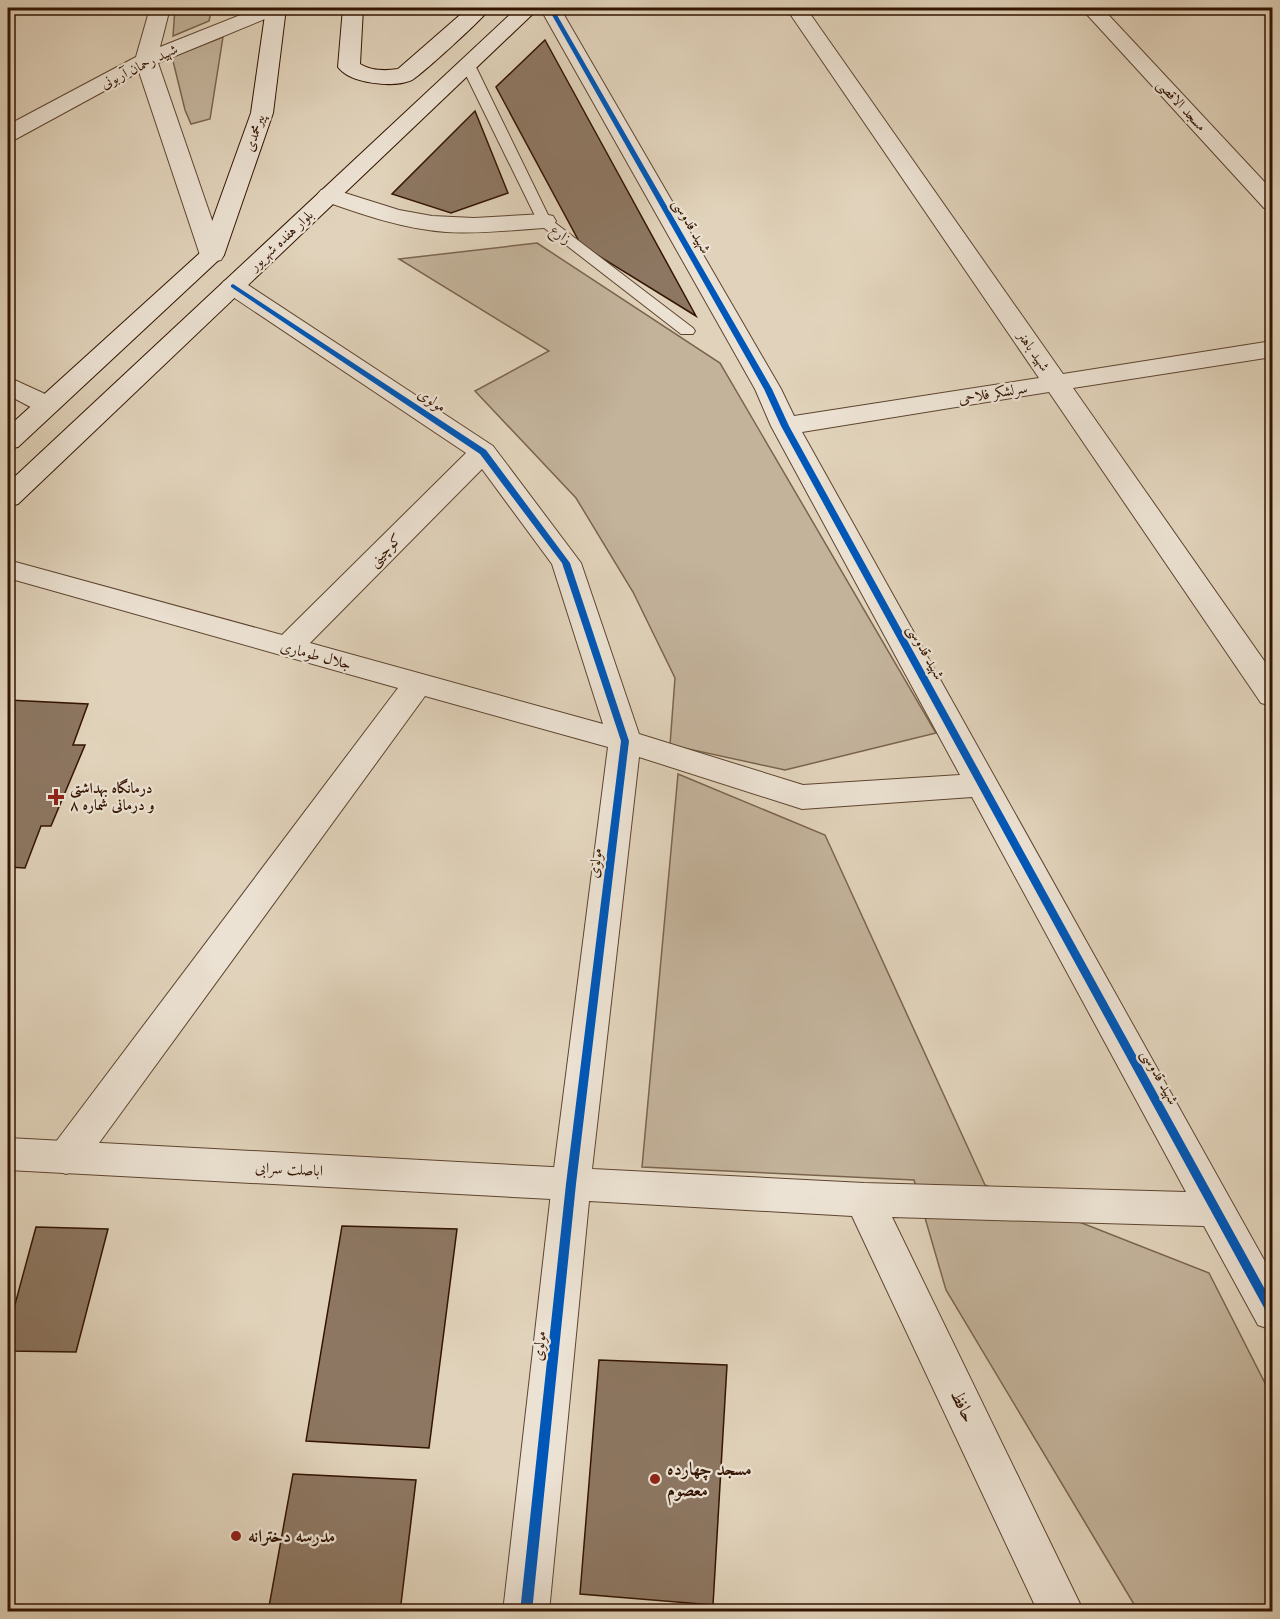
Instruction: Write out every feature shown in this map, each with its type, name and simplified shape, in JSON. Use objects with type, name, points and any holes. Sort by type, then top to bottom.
[{"type":"street","points":[[8,441],[212,255],[146,60],[160,8]]},
{"type":"street","name":"شهید رحمان آربونی","points":[[8,134],[146,60],[275,8]]},
{"type":"street","name":"پیرمحمدی","points":[[212,255],[262,113],[275,8]]},
{"type":"street","points":[[353,8],[349,67],[357,73],[372,76],[405,75],[480,8]]},
{"type":"street","name":"بلوار هفده شهریور","points":[[8,498],[529,8]]},
{"type":"street","name":"شهید قدوسی","points":[[550,8],[768,389],[784,426],[1272,1312]]},
{"type":"street","name":"شهید باهنر","points":[[796,8],[1272,694]]},
{"type":"street","name":"مسجد الاقصی","points":[[1091,8],[1272,203]]},
{"type":"street","points":[[329,195],[382,213],[432,224],[544,221]]},
{"type":"street","name":"مولوی","points":[[233,286],[483,452],[566,563],[625,741],[571,1184],[526,1611]]},
{"type":"street","name":"سرلشکر فلاحی","points":[[784,426],[1272,349]]},
{"type":"street","points":[[8,385],[47,405]]},
{"type":"street","name":"کوچینی","points":[[288,647],[483,452]]},
{"type":"street","name":"جلال طوماری","points":[[8,569],[625,741],[802,797],[982,785]]},
{"type":"street","points":[[66,1158],[418,683]]},
{"type":"street","name":"اباصلت سرابی","points":[[8,1154],[864,1200],[1216,1210]]},
{"type":"street","name":"حافظ","points":[[864,1200],[1062,1611]]},
{"type":"lane","name":"زارع","points":[[468,65],[544,221],[687,331]]},
{"type":"shaded area","points":[[175,8],[212,8],[209,21],[173,36]]},
{"type":"shaded area","points":[[223,37],[210,119],[191,124],[185,110],[172,57]]},
{"type":"shaded area","points":[[537,243],[720,363],[936,733],[785,770],[670,745],[675,678],[633,592],[576,498],[475,391],[549,351],[399,259]]},
{"type":"shaded area","points":[[678,774],[825,835],[985,1185],[1209,1273],[1272,1397],[1272,1611],[1138,1611],[946,1290],[914,1180],[642,1167]]},
{"type":"building","points":[[545,40],[696,316],[581,245],[496,87]]},
{"type":"building","points":[[475,111],[508,193],[451,213],[392,194]]},
{"type":"building","points":[[8,700],[88,704],[73,745],[85,745],[51,826],[41,826],[25,868],[8,867]]},
{"type":"building","points":[[342,1226],[457,1229],[429,1448],[306,1441]]},
{"type":"building","points":[[36,1227],[108,1229],[76,1352],[8,1351],[8,1330]]},
{"type":"building","name":"مسجد چهارده معصوم","points":[[599,1360],[727,1365],[713,1605],[580,1594]]},
{"type":"building","points":[[293,1474],[416,1480],[400,1612],[268,1612]]},
{"type":"cycle path","points":[[550,8],[768,389],[785,426],[1272,1312]]},
{"type":"cycle path","points":[[233,286],[483,452],[566,563],[625,741],[571,1184],[526,1612]]},
{"type":"place","name":"درمانگاه بهداشتی و درمانی شماره ۸","points":[[56,797]]},
{"type":"place","name":"مسجد چهارده معصوم","points":[[655,1479]]},
{"type":"place","name":"مدرسه دخترانه","points":[[236,1536]]}]
